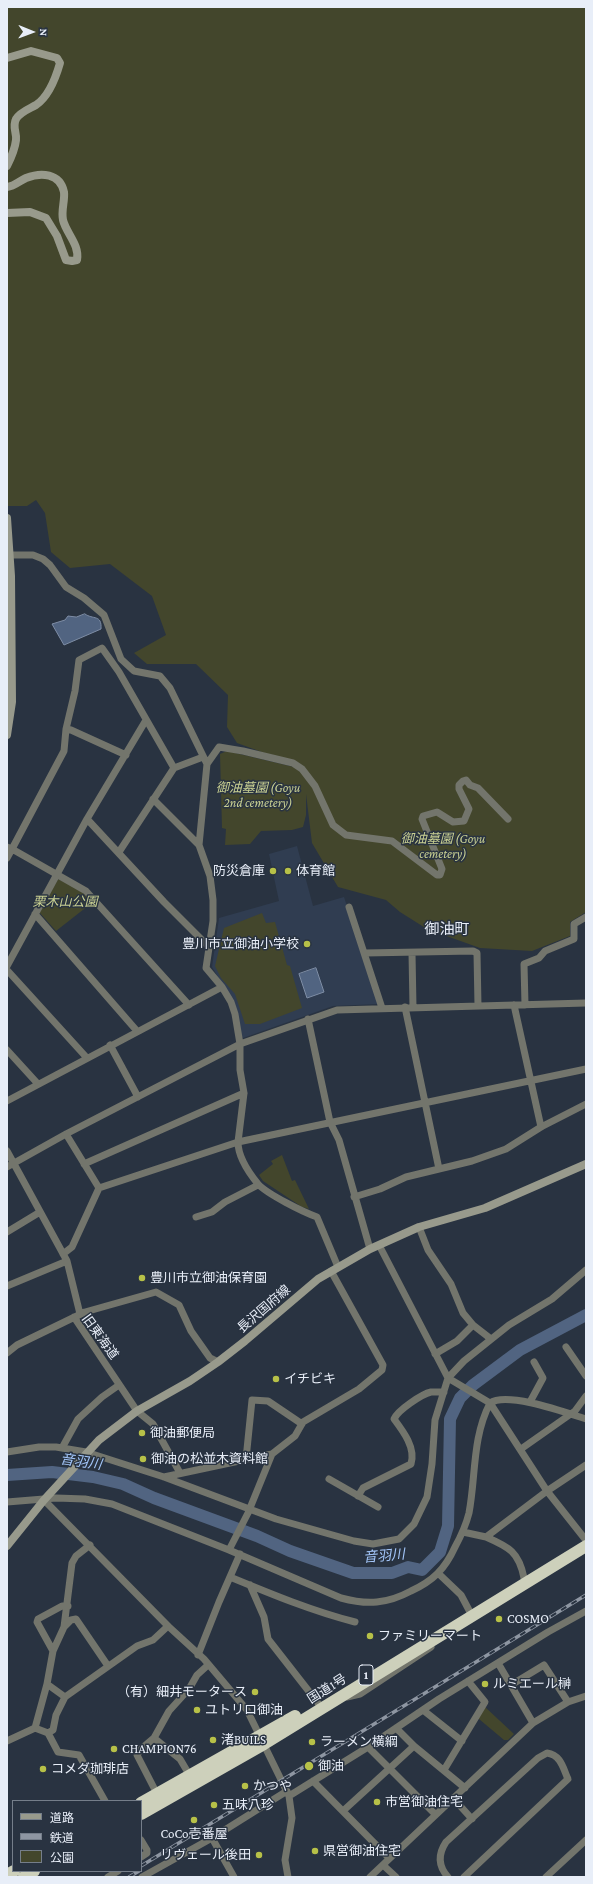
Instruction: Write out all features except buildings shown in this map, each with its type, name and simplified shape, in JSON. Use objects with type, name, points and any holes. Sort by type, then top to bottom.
[{"type":"highway","name":"国道1号","points":[[142,1813],[262,1740],[318,1703],[586,1541]]},
{"type":"highway","name":"国道1号","points":[[142,1801],[336,1700],[462,1622],[586,1541]]},
{"type":"main road","points":[[7,58],[31,52],[57,58],[60,63],[50,87],[43,98],[34,106],[22,113],[15,121],[14,129],[16,140],[7,166]]},
{"type":"main road","points":[[7,187],[34,176],[50,175],[58,180],[64,195],[63,221],[73,239],[78,254],[77,260],[72,261],[64,257],[57,236],[46,218],[30,212],[7,214]]},
{"type":"main road","points":[[7,518],[10,555],[12,702],[7,735]]},
{"type":"main road","name":"長沢国府線","points":[[7,1546],[46,1497],[84,1453],[99,1440],[137,1411],[190,1381],[218,1362],[318,1279],[370,1249],[419,1226],[485,1208],[586,1164]]},
{"type":"street","points":[[10,555],[33,555],[42,559],[50,565],[66,587],[84,598],[104,615],[121,659],[134,671],[160,676],[170,688],[207,764]]},
{"type":"street","points":[[7,858],[9,848],[64,751],[66,729],[75,691],[79,660],[102,648],[119,672],[174,768]]},
{"type":"street","points":[[7,966],[88,819],[146,720]]},
{"type":"street","points":[[66,729],[126,755]]},
{"type":"street","points":[[164,1477],[272,1454],[295,1436],[302,1424],[318,1411],[359,1389],[382,1370],[383,1365],[335,1269],[317,1217],[301,1212],[258,1185],[238,1150],[244,1093],[240,1070],[240,1044],[231,1002],[222,987],[206,968],[214,921],[210,876],[199,845],[207,764],[219,747],[293,763],[309,777],[333,825],[337,830],[346,835],[379,841],[392,841],[437,875],[440,875],[442,869],[422,819],[423,816],[437,812],[452,822],[464,821],[469,809],[459,789],[459,785],[463,780],[466,780],[470,785],[478,788],[508,819]]},
{"type":"street","points":[[120,852],[174,768],[203,758]]},
{"type":"street","points":[[153,799],[199,845]]},
{"type":"street","points":[[88,819],[120,852],[164,902],[209,947]]},
{"type":"street","points":[[9,848],[86,891],[189,1005]]},
{"type":"street","points":[[349,907],[382,1008]]},
{"type":"street","points":[[35,914],[137,1031]]},
{"type":"street","points":[[525,1004],[524,964],[539,958],[545,951],[574,938],[574,924],[586,917]]},
{"type":"street","points":[[365,954],[473,951],[477,953],[478,1006]]},
{"type":"street","points":[[412,952],[409,1007],[424,1102],[439,1169]]},
{"type":"street","points":[[7,970],[87,1058]]},
{"type":"street","points":[[7,1101],[110,1045],[222,987]]},
{"type":"street","points":[[7,1167],[66,1134],[240,1044],[337,1010],[586,1003]]},
{"type":"street","points":[[514,1005],[541,1127]]},
{"type":"street","points":[[308,1019],[330,1122],[339,1140],[370,1249]]},
{"type":"street","points":[[110,1045],[138,1097]]},
{"type":"street","points":[[7,1050],[38,1084]]},
{"type":"street","points":[[63,1254],[72,1247],[99,1188],[238,1142],[586,1069]]},
{"type":"street","points":[[84,1164],[244,1093]]},
{"type":"street","points":[[354,1197],[380,1189],[406,1176],[472,1161],[506,1149],[541,1127],[586,1104]]},
{"type":"street","points":[[66,1134],[99,1188]]},
{"type":"street","points":[[7,1151],[67,1261],[77,1316],[156,1292],[179,1305],[191,1331],[210,1358],[218,1362]]},
{"type":"street","points":[[196,1217],[212,1212],[225,1202],[258,1185]]},
{"type":"street","points":[[7,1232],[40,1212]]},
{"type":"street","points":[[419,1226],[428,1250],[451,1284],[463,1313],[473,1325],[491,1339]]},
{"type":"street","points":[[379,1245],[435,1354],[450,1379],[489,1402],[547,1491],[586,1541]]},
{"type":"street","points":[[7,1286],[67,1261]]},
{"type":"street","points":[[7,1452],[39,1447],[62,1448],[84,1453],[164,1477],[249,1511],[354,1541],[373,1544],[399,1539],[414,1524],[427,1497],[432,1464],[435,1420],[450,1379],[464,1361],[491,1339],[509,1325],[552,1299],[586,1270]]},
{"type":"street","name":"旧東海道","points":[[7,1353],[17,1345],[77,1316],[119,1385],[137,1411],[153,1424],[180,1473]]},
{"type":"street","points":[[435,1354],[457,1341],[473,1325]]},
{"type":"street","points":[[566,1347],[586,1376]]},
{"type":"street","points":[[530,1402],[543,1378],[534,1362]]},
{"type":"street","points":[[62,1448],[78,1419],[102,1397],[119,1385]]},
{"type":"street","points":[[358,1496],[363,1488],[411,1464],[413,1459],[406,1435],[394,1419],[396,1414],[430,1392],[444,1392]]},
{"type":"street","points":[[521,1449],[575,1411],[586,1396]]},
{"type":"street","points":[[246,1459],[252,1400],[268,1401],[302,1424]]},
{"type":"street","points":[[489,1402],[504,1400],[530,1402],[586,1419]]},
{"type":"street","points":[[7,1502],[46,1497],[85,1499],[112,1504],[230,1549],[341,1598],[358,1603],[395,1600],[419,1588],[439,1574],[450,1559],[463,1532],[468,1514],[476,1446],[482,1419],[489,1402]]},
{"type":"street","points":[[230,1549],[249,1511],[272,1454]]},
{"type":"street","points":[[486,1537],[547,1491],[586,1465]]},
{"type":"street","points":[[329,1479],[378,1507]]},
{"type":"street","points":[[46,1497],[168,1626],[198,1654],[247,1710],[288,1793],[292,1818],[286,1860],[288,1877]]},
{"type":"street","points":[[463,1532],[486,1537],[504,1545],[517,1555],[524,1578]]},
{"type":"street","points":[[35,1728],[47,1684],[53,1651],[64,1627],[68,1606],[69,1576],[72,1563],[76,1556],[90,1545]]},
{"type":"street","points":[[198,1654],[240,1554]]},
{"type":"street","points":[[439,1574],[461,1595],[470,1612]]},
{"type":"street","points":[[230,1577],[329,1615],[355,1622]]},
{"type":"street","points":[[250,1585],[264,1616],[268,1639],[318,1703]]},
{"type":"street","points":[[53,1651],[37,1622],[38,1619],[62,1606],[68,1606]]},
{"type":"street","points":[[142,1877],[313,1780],[368,1747],[468,1681],[548,1632],[586,1611]]},
{"type":"street","points":[[64,1627],[71,1620],[76,1619],[108,1666]]},
{"type":"street","points":[[48,1733],[53,1730],[56,1715],[65,1697],[137,1646],[153,1640],[168,1626]]},
{"type":"street","points":[[498,1663],[533,1724]]},
{"type":"street","points":[[154,1788],[137,1755],[140,1750],[154,1738],[169,1711],[189,1689],[197,1675],[208,1665]]},
{"type":"street","points":[[511,1685],[544,1665],[568,1702]]},
{"type":"street","points":[[444,1770],[485,1702],[468,1681]]},
{"type":"street","points":[[47,1684],[65,1697]]},
{"type":"street","points":[[370,1877],[435,1814],[533,1724],[568,1702],[586,1696]]},
{"type":"street","points":[[423,1710],[462,1742]]},
{"type":"street","points":[[7,1742],[35,1728],[48,1733],[58,1752],[79,1756],[104,1800]]},
{"type":"street","points":[[396,1728],[414,1746],[465,1788]]},
{"type":"street","points":[[154,1738],[180,1759],[190,1776]]},
{"type":"street","points":[[343,1811],[414,1746]]},
{"type":"street","points":[[368,1747],[435,1814]]},
{"type":"street","points":[[448,1877],[440,1865],[442,1849],[446,1842],[472,1820],[540,1756],[550,1753],[560,1760],[568,1779],[464,1877]]},
{"type":"street","points":[[313,1780],[390,1858]]},
{"type":"street","points":[[453,1798],[472,1820]]},
{"type":"street","points":[[212,1838],[234,1877]]},
{"type":"street","points":[[546,1877],[586,1840]]},
{"type":"street","points":[[142,1842],[147,1850],[147,1853],[142,1856]]},
{"type":"street","points":[[383,1865],[396,1877]]},
{"type":"shaded area","points":[[85,614],[98,619],[101,624],[101,629],[64,645],[52,624],[65,620],[68,616],[76,617]]},
{"type":"shaded area","points":[[297,846],[313,906],[344,897],[379,1004],[333,1006],[243,1038],[239,1035],[229,995],[212,967],[219,918],[279,901],[269,854]]},
{"type":"shaded area","points":[[316,968],[324,992],[307,998],[299,974]]},
{"type":"green space","points":[[7,7],[586,7],[586,912],[570,922],[570,936],[532,951],[480,948],[427,929],[400,912],[386,900],[338,887],[312,843],[306,794],[306,815],[303,827],[292,830],[261,831],[250,844],[225,845],[226,829],[222,828],[220,754],[227,751],[294,767],[303,767],[237,743],[227,727],[228,695],[196,664],[147,664],[134,653],[166,635],[152,596],[110,564],[70,568],[51,552],[45,513],[36,500],[27,506],[7,506]]},
{"type":"green space","name":"栗木山公園","points":[[58,879],[84,892],[93,902],[56,931],[39,912]]},
{"type":"green space","points":[[262,913],[266,923],[275,922],[287,965],[290,966],[302,1008],[260,1024],[245,1024],[235,994],[221,978],[215,966],[224,928]]},
{"type":"green space","points":[[282,1155],[292,1181],[295,1180],[309,1209],[302,1207],[263,1181],[259,1175],[273,1164],[271,1161]]},
{"type":"green space","points":[[484,1706],[514,1734],[508,1740],[504,1740],[479,1719],[479,1715]]},
{"type":"waterway","name":"音羽川","points":[[7,1475],[52,1472],[93,1477],[123,1484],[154,1498],[257,1536],[290,1551],[353,1573],[392,1573],[408,1567],[422,1570],[440,1552],[448,1526],[450,1419],[460,1398],[473,1385],[520,1350],[586,1315]]},
{"type":"railway","points":[[142,1865],[586,1595]]},
{"type":"railway","points":[[129,1877],[137,1872]]},
{"type":"place","name":"防災倉庫","points":[[273,871]]},
{"type":"place","name":"体育館","points":[[288,871]]},
{"type":"place","name":"豊川市立御油小学校","points":[[307,944]]},
{"type":"place","name":"豊川市立御油保育園","points":[[142,1278]]},
{"type":"place","name":"イチビキ","points":[[276,1379]]},
{"type":"place","name":"御油郵便局","points":[[142,1433]]},
{"type":"place","name":"御油の松並木資料館","points":[[143,1459]]},
{"type":"place","name":"COSMO","points":[[499,1619]]},
{"type":"place","name":"ファミリーマート","points":[[370,1636]]},
{"type":"place","name":"ルミエール榊","points":[[485,1684]]},
{"type":"place","name":"（有）細井モータース","points":[[255,1692]]},
{"type":"place","name":"ユトリロ御油","points":[[197,1710]]},
{"type":"place","name":"渚BUILS","points":[[213,1740]]},
{"type":"place","name":"ラーメン横綱","points":[[312,1742]]},
{"type":"place","name":"CHAMPION76","points":[[114,1749]]},
{"type":"place","name":"御油","points":[[309,1766]]},
{"type":"place","name":"コメダ珈琲店","points":[[43,1769]]},
{"type":"place","name":"かつや","points":[[245,1786]]},
{"type":"place","name":"市営御油住宅","points":[[377,1802]]},
{"type":"place","name":"五味八珍","points":[[214,1805]]},
{"type":"place","name":"CoCo壱番屋","points":[[194,1820]]},
{"type":"place","name":"県営御油住宅","points":[[315,1851]]},
{"type":"place","name":"リヴェール後田","points":[[259,1855]]},
{"type":"district","name":"御油町","points":[[447,929]]},
{"type":"park label","name":"御油墓園 (Goyu 2nd cemetery)","points":[[258,796]]},
{"type":"park label","name":"御油墓園 (Goyu cemetery)","points":[[443,846]]}]
